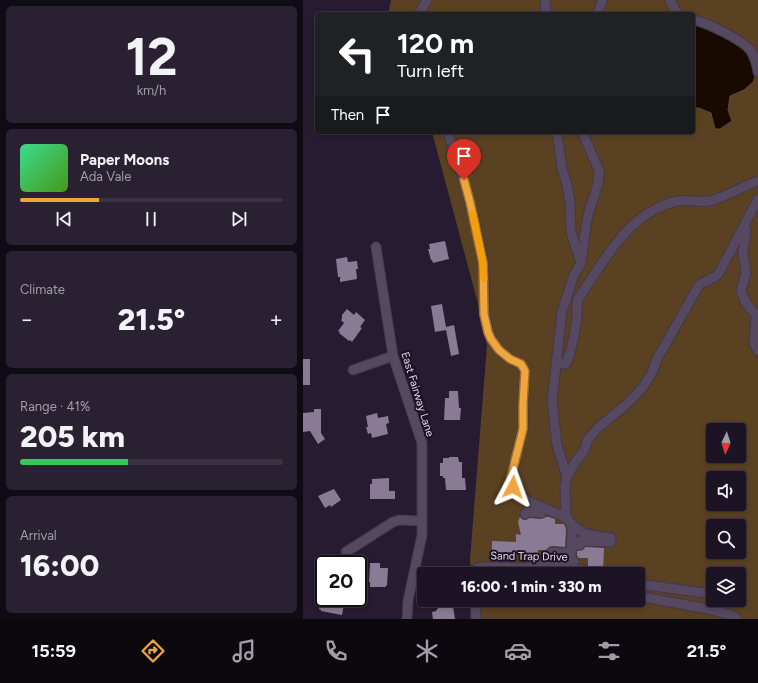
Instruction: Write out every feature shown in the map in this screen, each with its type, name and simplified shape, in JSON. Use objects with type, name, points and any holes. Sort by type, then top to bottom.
[{"type":"street","points":[[420,12],[427,0]]},
{"type":"street","points":[[545,0],[546,12]]},
{"type":"street","points":[[599,12],[602,0]]},
{"type":"street","points":[[670,0],[676,12]]},
{"type":"street","points":[[695,21],[735,38],[747,47],[755,59],[758,72]]},
{"type":"street","points":[[449,134],[469,197],[483,263],[484,314],[488,332],[499,350],[510,359],[521,364],[525,371],[523,429],[511,482],[516,492],[528,501],[569,521],[577,530],[588,535],[611,538],[611,542],[580,541],[580,545],[572,555],[557,558],[530,559]]},
{"type":"street","points":[[557,134],[562,168],[567,185],[571,231],[579,248],[581,263],[574,275],[561,318],[552,401],[557,445],[567,477],[565,498],[572,555]]},
{"type":"street","points":[[579,248],[598,186],[599,176],[599,170],[583,134]]},
{"type":"street","points":[[556,363],[565,364],[569,357],[576,324],[578,299],[629,227],[642,217],[658,208],[677,201],[712,201],[758,181]]},
{"type":"street","points":[[567,477],[585,449],[587,440],[600,426],[627,404],[643,387],[652,373],[657,359],[699,285],[717,276],[758,199]]},
{"type":"street","points":[[750,216],[752,222],[745,231],[743,254],[746,273],[741,291],[746,303],[756,315],[756,347],[753,354],[758,356]]},
{"type":"street","name":"East Fairway Lane","points":[[376,247],[393,356],[422,443],[422,535],[407,619]]},
{"type":"street","points":[[353,370],[393,356]]},
{"type":"street","points":[[525,514],[527,512],[541,513],[541,507]]},
{"type":"street","points":[[346,552],[393,522],[399,520],[421,521]]},
{"type":"street","points":[[645,585],[706,593]]},
{"type":"street","points":[[645,597],[713,610],[731,615],[737,619]]},
{"type":"street","points":[[475,607],[476,619]]},
{"type":"shaded area","points":[[391,0],[758,0],[758,619],[473,619],[472,607],[645,607],[645,567],[471,567],[487,345],[477,300],[433,134],[695,134],[695,12],[388,12]]},
{"type":"shaded area","points":[[695,23],[733,41],[749,54],[756,68],[753,82],[744,90],[730,96],[728,110],[732,121],[720,129],[715,129],[711,113],[695,108]]},
{"type":"building","points":[[445,241],[449,259],[433,263],[428,249],[430,249],[429,244]]},
{"type":"building","points":[[347,257],[348,262],[357,261],[357,279],[340,282],[336,259]]},
{"type":"building","points":[[442,304],[446,327],[454,325],[459,354],[451,356],[446,330],[435,332],[431,306]]},
{"type":"building","points":[[347,309],[354,315],[356,312],[365,320],[360,327],[362,328],[352,342],[338,331],[344,323],[341,320],[342,315]]},
{"type":"building","points":[[303,359],[310,359],[310,385],[303,385]]},
{"type":"building","points":[[449,391],[458,391],[459,408],[461,408],[460,420],[444,420],[445,398],[449,398]]},
{"type":"building","points":[[314,409],[321,409],[321,433],[325,439],[318,444],[310,431],[303,432],[303,413],[314,412]]},
{"type":"building","points":[[377,413],[378,418],[388,416],[389,423],[386,424],[388,434],[372,438],[371,433],[368,434],[366,427],[368,427],[366,416]]},
{"type":"building","points":[[458,457],[459,462],[462,462],[462,478],[465,478],[466,490],[446,490],[445,478],[440,476],[440,463],[443,463],[443,458]]},
{"type":"building","points":[[389,478],[389,491],[395,491],[395,499],[370,499],[370,484],[372,484],[372,479]]},
{"type":"building","points":[[334,489],[341,500],[331,507],[330,505],[325,508],[318,496]]},
{"type":"building","points":[[520,517],[523,520],[526,520],[529,518],[541,519],[549,517],[555,519],[555,524],[564,524],[566,529],[565,547],[552,546],[546,550],[538,550],[538,553],[528,554],[524,559],[524,552],[508,552],[508,557],[492,556],[492,541],[516,542],[516,534],[521,535],[518,522]]},
{"type":"building","points":[[585,547],[604,548],[603,567],[588,567],[588,558],[579,558],[577,556],[577,551],[583,550]]},
{"type":"building","points":[[370,563],[380,563],[380,568],[388,568],[387,585],[385,587],[370,587]]},
{"type":"building","points":[[320,607],[343,607],[342,615],[321,611]]},
{"type":"building","points":[[453,607],[455,619],[433,619],[432,612],[436,611],[438,608]]},
{"type":"slow traffic","points":[[473,214],[483,263],[484,279]]},
{"type":"route","points":[[464,180],[483,263],[484,314],[488,332],[499,350],[510,359],[521,364],[526,374],[523,404],[523,429],[511,477],[513,487]]}]
